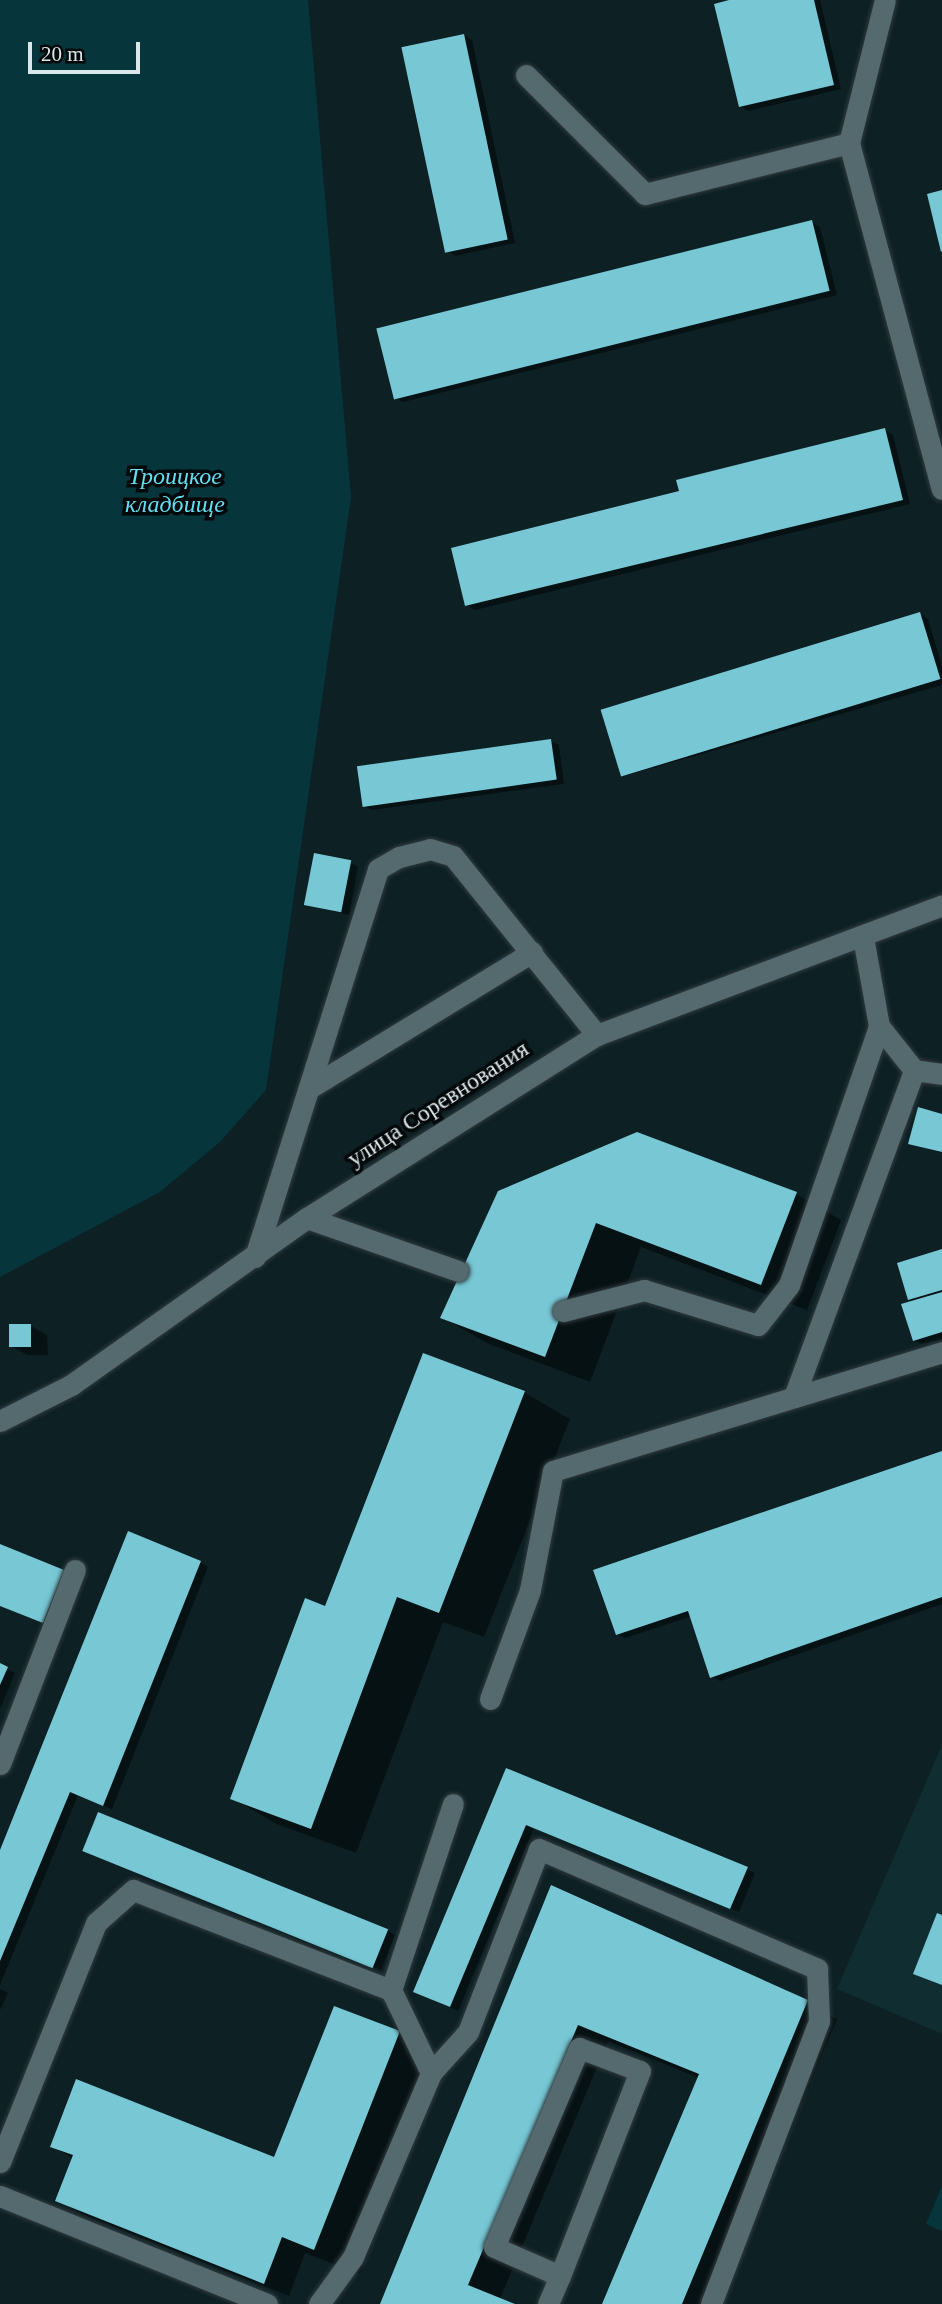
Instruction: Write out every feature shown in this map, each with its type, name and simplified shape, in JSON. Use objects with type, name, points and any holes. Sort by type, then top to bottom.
[{"type":"street","points":[[885,0],[849,143],[942,489]]},
{"type":"street","points":[[526,75],[645,194],[849,143]]},
{"type":"street","points":[[255,1257],[378,869],[399,857],[430,849],[453,856],[597,1035]]},
{"type":"street","name":"улица Соревнования","points":[[0,1421],[71,1385],[307,1218],[597,1035],[942,905]]},
{"type":"street","points":[[863,937],[879,1026],[914,1070],[942,1074]]},
{"type":"street","points":[[311,1087],[532,952]]},
{"type":"street","points":[[562,1311],[644,1290],[758,1325],[789,1285],[879,1026]]},
{"type":"street","points":[[794,1397],[914,1070]]},
{"type":"street","points":[[307,1218],[458,1271]]},
{"type":"street","points":[[489,1699],[530,1590],[553,1471],[942,1352]]},
{"type":"street","points":[[0,1764],[75,1570]]},
{"type":"street","points":[[391,1990],[453,1804]]},
{"type":"street","points":[[318,2304],[354,2257],[431,2073],[468,2032],[539,1849],[817,1969],[819,2021],[711,2304]]},
{"type":"street","points":[[0,2162],[96,1923],[134,1890],[391,1990],[431,2073]]},
{"type":"street","points":[[548,2304],[560,2276],[640,2071],[579,2048],[495,2247],[560,2276]]},
{"type":"street","points":[[0,2196],[267,2304]]},
{"type":"shaded area","points":[[942,1745],[942,2034],[837,1989]]},
{"type":"green space","name":"Троицкое кладбище","points":[[0,0],[308,0],[351,497],[266,1090],[220,1142],[160,1192],[0,1277]]},
{"type":"green space","points":[[942,2186],[942,2231],[926,2224]]},
{"type":"building","points":[[729,0],[814,0],[834,85],[739,107],[714,4]]},
{"type":"building","points":[[464,34],[508,239],[445,253],[401,47]]},
{"type":"building","points":[[942,190],[942,251],[941,252],[927,194]]},
{"type":"building","points":[[812,220],[830,291],[394,399],[376,329]]},
{"type":"building","points":[[885,428],[903,500],[465,606],[451,548],[679,491],[676,480]]},
{"type":"building","points":[[920,612],[940,679],[621,777],[601,710]]},
{"type":"building","points":[[551,739],[557,780],[363,807],[357,766]]},
{"type":"building","points":[[314,853],[351,860],[341,912],[304,905]]},
{"type":"building","points":[[918,1107],[942,1114],[942,1152],[908,1144]]},
{"type":"building","points":[[637,1132],[797,1192],[761,1285],[596,1223],[545,1357],[440,1318],[498,1191]]},
{"type":"building","points":[[942,1249],[942,1290],[908,1300],[897,1263]]},
{"type":"building","points":[[942,1292],[942,1332],[913,1341],[901,1304]]},
{"type":"building","points":[[9,1324],[31,1324],[31,1347],[9,1347]]},
{"type":"building","points":[[423,1353],[525,1391],[439,1613],[397,1597],[311,1829],[230,1799],[305,1598],[325,1606]]},
{"type":"building","points":[[942,1451],[942,1597],[710,1678],[688,1611],[616,1635],[593,1570]]},
{"type":"building","points":[[128,1531],[201,1561],[103,1806],[70,1792],[0,1961],[0,1850]]},
{"type":"building","points":[[0,1544],[64,1570],[43,1623],[0,1606]]},
{"type":"building","points":[[0,1663],[8,1667],[0,1685]]},
{"type":"building","points":[[506,1768],[748,1867],[730,1909],[526,1825],[450,2007],[413,1992]]},
{"type":"building","points":[[98,1812],[388,1929],[372,1968],[82,1851]]},
{"type":"building","points":[[551,1885],[808,2000],[682,2304],[602,2304],[699,2074],[578,2025],[468,2285],[515,2304],[380,2304]]},
{"type":"building","points":[[937,1913],[942,1915],[942,1985],[913,1974]]},
{"type":"building","points":[[334,2006],[400,2031],[314,2250],[282,2237],[264,2284],[55,2201],[73,2155],[50,2147],[76,2079],[274,2157]]}]
